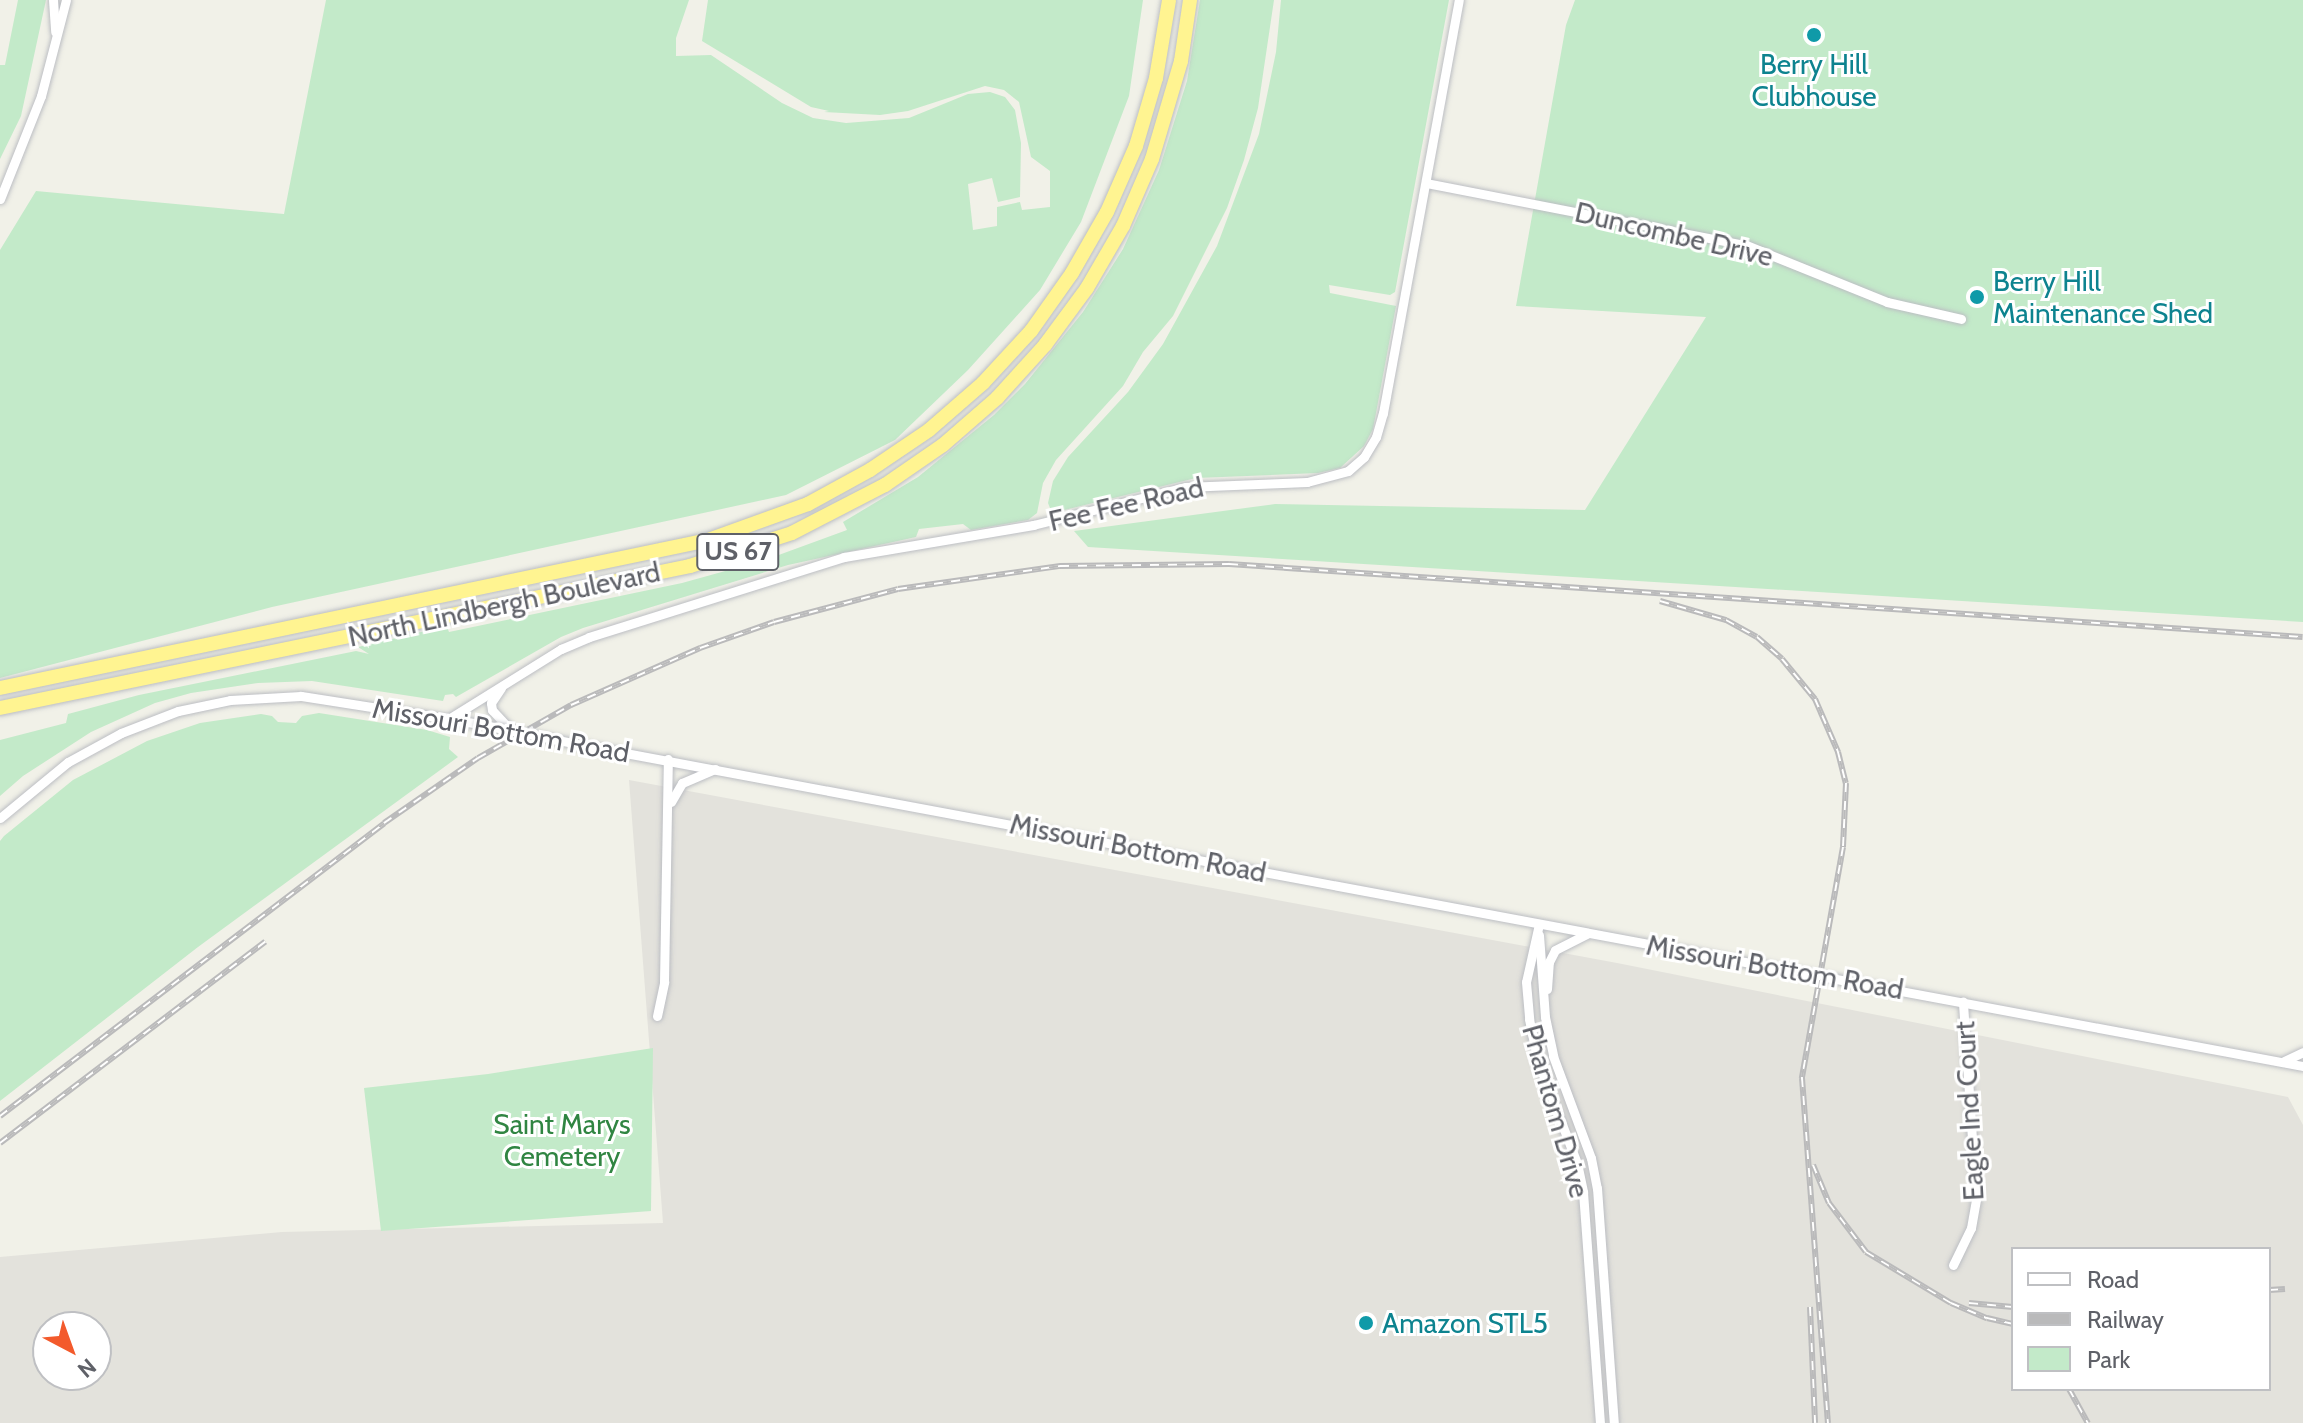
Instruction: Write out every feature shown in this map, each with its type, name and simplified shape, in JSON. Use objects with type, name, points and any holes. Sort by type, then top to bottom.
[{"type":"highway","name":"North Lindbergh Boulevard","points":[[0,688],[708,540],[787,513],[870,470],[929,430],[983,383],[1031,331],[1072,273],[1107,212],[1136,146],[1156,78],[1169,0]]},
{"type":"highway","name":"North Lindbergh Boulevard","points":[[0,708],[690,566],[792,533],[875,491],[943,445],[997,398],[1045,345],[1087,288],[1123,226],[1152,159],[1181,61],[1190,0]]},
{"type":"street","points":[[53,0],[55,39]]},
{"type":"street","points":[[0,199],[31,126],[66,0]]},
{"type":"street","name":"Fee Fee Road","points":[[450,718],[561,649],[614,627],[844,557],[1033,525],[1185,487],[1307,482],[1348,471],[1364,457],[1376,437],[1459,0]]},
{"type":"street","name":"Duncombe Drive","points":[[1426,183],[1746,245],[1887,302],[1961,319]]},
{"type":"street","points":[[509,680],[491,703],[492,710],[510,729]]},
{"type":"street","name":"Missouri Bottom Road","points":[[0,818],[68,762],[121,733],[178,711],[230,700],[301,696],[510,729],[2303,1066]]},
{"type":"street","points":[[657,1016],[664,982],[668,759]]},
{"type":"street","points":[[668,809],[682,783],[717,768]]},
{"type":"street","name":"Phantom Drive","points":[[1539,924],[1544,1008],[1553,1056],[1591,1158],[1597,1188],[1614,1423]]},
{"type":"street","name":"Phantom Drive","points":[[1539,924],[1526,982],[1529,1019],[1538,1062],[1577,1163],[1583,1192],[1600,1423]]},
{"type":"street","points":[[1544,1008],[1549,962],[1555,950],[1588,933]]},
{"type":"street","name":"Eagle Ind Court","points":[[1953,1265],[1971,1228],[1976,1199],[1963,1001]]},
{"type":"street","points":[[2281,1062],[2303,1052]]},
{"type":"shaded area","points":[[629,780],[1617,963],[2288,1097],[2303,1125],[2303,1423],[0,1423],[0,1257],[282,1232],[663,1223]]},
{"type":"green space","points":[[18,0],[46,0],[21,116],[0,159],[0,65],[5,65]]},
{"type":"green space","points":[[326,0],[689,0],[676,38],[676,56],[711,55],[782,103],[813,118],[846,123],[909,118],[968,94],[990,92],[1005,97],[1015,110],[1021,143],[1020,197],[998,202],[992,178],[968,184],[973,230],[997,226],[997,207],[1020,202],[1022,210],[1050,207],[1050,171],[1031,157],[1019,102],[1004,90],[985,86],[908,111],[880,115],[824,112],[829,111],[811,107],[702,41],[708,0],[1143,0],[1129,96],[1081,222],[1040,290],[968,370],[895,440],[786,495],[272,607],[0,678],[0,250],[36,191],[284,214]]},
{"type":"green space","points":[[1200,0],[1274,0],[1258,108],[1244,160],[1227,208],[1173,316],[1143,352],[1123,386],[1056,460],[1043,483],[1037,513],[1028,520],[971,530],[963,524],[919,529],[916,537],[788,565],[583,628],[561,637],[456,697],[453,694],[445,695],[443,701],[312,681],[258,683],[191,693],[155,703],[91,732],[23,776],[0,796],[0,740],[66,723],[68,714],[139,695],[356,651],[369,654],[358,647],[421,632],[447,627],[449,632],[682,583],[765,560],[847,530],[843,522],[918,477],[994,415],[1025,384],[1083,312],[1123,249],[1159,170],[1187,81]]},
{"type":"green space","points":[[1281,0],[1449,0],[1395,292],[1390,295],[1329,285],[1330,293],[1396,306],[1373,429],[1364,446],[1340,468],[1318,473],[1196,478],[1052,513],[1048,503],[1053,481],[1068,457],[1128,392],[1163,344],[1217,246],[1259,134],[1276,52]]},
{"type":"green space","points":[[1575,0],[2303,0],[2303,622],[1088,547],[1074,531],[1275,504],[1585,510],[1706,317],[1516,306],[1566,25]]},
{"type":"green space","points":[[319,713],[427,730],[450,737],[449,749],[458,757],[198,947],[0,1101],[0,841],[4,836],[73,780],[147,741],[200,723],[261,714],[272,716],[278,722],[296,723],[302,716]]},
{"type":"green space","name":"Saint Marys Cemetery","points":[[653,1048],[651,1211],[381,1231],[364,1088],[488,1074]]},
{"type":"railway","points":[[0,1116],[384,823],[478,758],[571,705],[700,648],[774,622],[898,589],[1060,566],[1229,564],[2303,637]]},
{"type":"railway","points":[[1660,601],[1726,620],[1757,637],[1782,659],[1815,699],[1838,752],[1846,783],[1843,847],[1802,1078],[1828,1423]]},
{"type":"railway","points":[[0,1143],[265,942]]},
{"type":"railway","points":[[1813,1165],[1829,1203],[1866,1252],[1951,1303],[1987,1318],[2011,1324]]},
{"type":"railway","points":[[2271,1290],[2285,1289]]},
{"type":"railway","points":[[1969,1303],[2011,1307]]},
{"type":"railway","points":[[1810,1307],[1815,1423]]},
{"type":"railway","points":[[2070,1391],[2088,1423]]},
{"type":"place","name":"Berry Hill Clubhouse","points":[[1814,35]]},
{"type":"place","name":"Berry Hill Maintenance Shed","points":[[1977,297]]},
{"type":"place","name":"Amazon STL5","points":[[1366,1323]]}]
